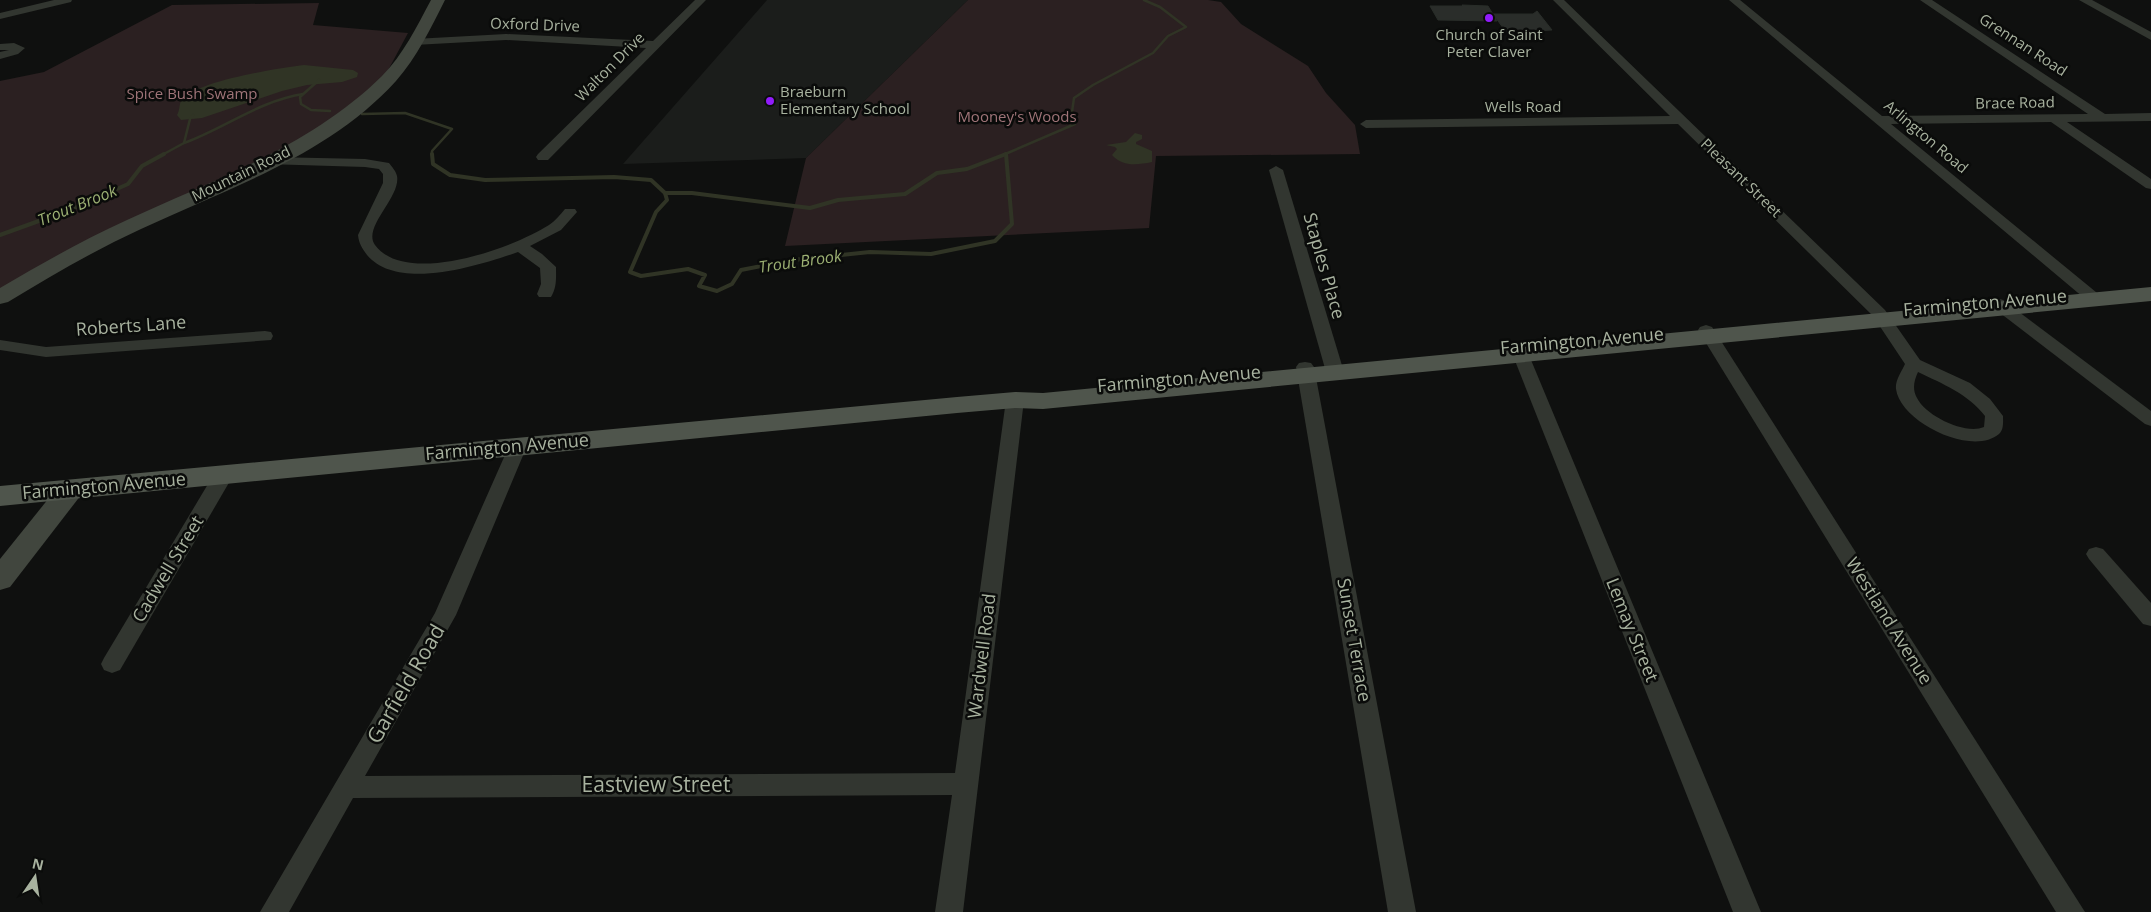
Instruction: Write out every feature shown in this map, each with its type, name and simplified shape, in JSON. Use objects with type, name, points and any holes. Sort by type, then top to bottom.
[{"type":"main road","name":"Mountain Road","points":[[0,296],[100,241],[271,161],[330,126],[376,91],[398,67],[438,0]]},
{"type":"main road","name":"Farmington Avenue","points":[[2092,297],[2151,288]]},
{"type":"main road","name":"Farmington Avenue","points":[[0,496],[1015,400],[1043,401],[1306,371],[1882,316],[2092,297],[2151,294]]},
{"type":"main road","points":[[0,579],[71,489]]},
{"type":"street","points":[[12,13],[8,10],[15,0]]},
{"type":"street","points":[[0,16],[67,0]]},
{"type":"street","name":"Walton Drive","points":[[543,157],[701,0]]},
{"type":"street","name":"Pleasant Street","points":[[1558,0],[1882,316],[1914,364]]},
{"type":"street","name":"Arlington Road","points":[[1734,0],[2092,297]]},
{"type":"street","name":"Grennan Road","points":[[1925,0],[2103,118]]},
{"type":"street","points":[[2084,0],[2151,38]]},
{"type":"street","name":"Oxford Drive","points":[[414,42],[506,37],[654,46]]},
{"type":"street","points":[[0,47],[14,46],[19,48],[14,52],[0,56]]},
{"type":"street","name":"Brace Road","points":[[1880,120],[2151,117]]},
{"type":"street","points":[[2055,119],[2151,185]]},
{"type":"street","name":"Wells Road","points":[[1366,124],[1681,120]]},
{"type":"street","points":[[271,161],[368,162],[385,166],[390,180],[389,189],[365,228],[363,238],[367,246],[382,262],[399,267],[441,267],[486,258],[519,246],[553,229],[570,212]]},
{"type":"street","name":"Staples Place","points":[[1276,170],[1334,369]]},
{"type":"street","points":[[519,246],[537,257],[548,267],[549,284],[545,294]]},
{"type":"street","points":[[2001,305],[2151,420]]},
{"type":"street","name":"Westland Avenue","points":[[1709,333],[2071,912]]},
{"type":"street","name":"Roberts Lane","points":[[0,345],[46,352],[266,336]]},
{"type":"street","name":"Lemay Street","points":[[1519,351],[1747,912]]},
{"type":"street","points":[[1914,364],[1958,384],[1978,398],[1994,416],[1993,430],[1980,435],[1960,433],[1937,424],[1921,413],[1907,398],[1904,388],[1914,364]]},
{"type":"street","name":"Sunset Terrace","points":[[1306,371],[1402,912]]},
{"type":"street","name":"Wardwell Road","points":[[949,912],[1015,400]]},
{"type":"street","name":"Garfield Road","points":[[274,912],[445,615],[518,446]]},
{"type":"street","name":"Cadwell Street","points":[[112,664],[224,474]]},
{"type":"street","points":[[2096,554],[2151,618]]},
{"type":"street","name":"Eastview Street","points":[[346,787],[966,784]]},
{"type":"shaded area","name":"Braeburn Elementary School","points":[[767,0],[968,0],[806,158],[623,164]]},
{"type":"shaded area","points":[[304,65],[353,70],[358,73],[357,77],[342,82],[307,85],[282,91],[202,118],[181,120],[177,115],[181,101],[202,87],[238,77]]},
{"type":"shaded area","points":[[1135,133],[1142,135],[1142,139],[1136,142],[1136,144],[1152,151],[1152,162],[1136,164],[1121,162],[1112,155],[1117,149],[1106,145],[1126,142]]},
{"type":"green space","name":"Mooney's Woods","points":[[968,0],[1208,0],[1221,2],[1241,24],[1308,66],[1326,93],[1355,125],[1360,154],[1156,156],[1149,228],[785,246],[806,158]]},
{"type":"green space","name":"Spice Bush Swamp","points":[[319,3],[313,25],[408,33],[385,76],[337,116],[295,142],[0,289],[0,81],[44,72],[172,5]]},
{"type":"building","points":[[1430,6],[1488,6],[1497,21],[1438,20]]},
{"type":"building","points":[[1537,11],[1552,30],[1506,32],[1493,14],[1533,14]]},
{"type":"waterway","name":"Trout Brook","points":[[1003,155],[1075,124],[1072,112],[1074,98],[1093,85],[1153,53],[1168,36],[1186,27],[1160,7],[1144,0]]},
{"type":"waterway","name":"Trout Brook","points":[[319,80],[300,97],[301,104],[311,110],[330,111]]},
{"type":"waterway","points":[[184,143],[272,102],[303,94]]},
{"type":"waterway","name":"Trout Brook","points":[[362,114],[405,113],[452,129],[432,151],[432,154]]},
{"type":"waterway","name":"Trout Brook","points":[[184,143],[190,119],[193,115]]},
{"type":"waterway","name":"Trout Brook","points":[[162,155],[184,143]]},
{"type":"waterway","name":"Trout Brook","points":[[0,235],[72,209],[128,184],[142,166],[164,154]]},
{"type":"waterway","name":"Trout Brook","points":[[432,154],[433,164],[450,175],[485,180],[614,177],[651,180],[665,193]]},
{"type":"waterway","name":"Trout Brook","points":[[1006,154],[1012,224],[995,241],[931,254],[870,252],[793,260],[741,270],[732,284],[717,291],[699,286],[705,275],[688,269],[641,276],[630,272],[656,212],[667,200],[665,193],[692,193],[810,208],[838,200],[905,194],[937,173],[967,169],[1006,154]]},
{"type":"place","name":"Church of Saint Peter Claver","points":[[1489,18]]},
{"type":"place","name":"Braeburn Elementary School","points":[[770,101]]}]
